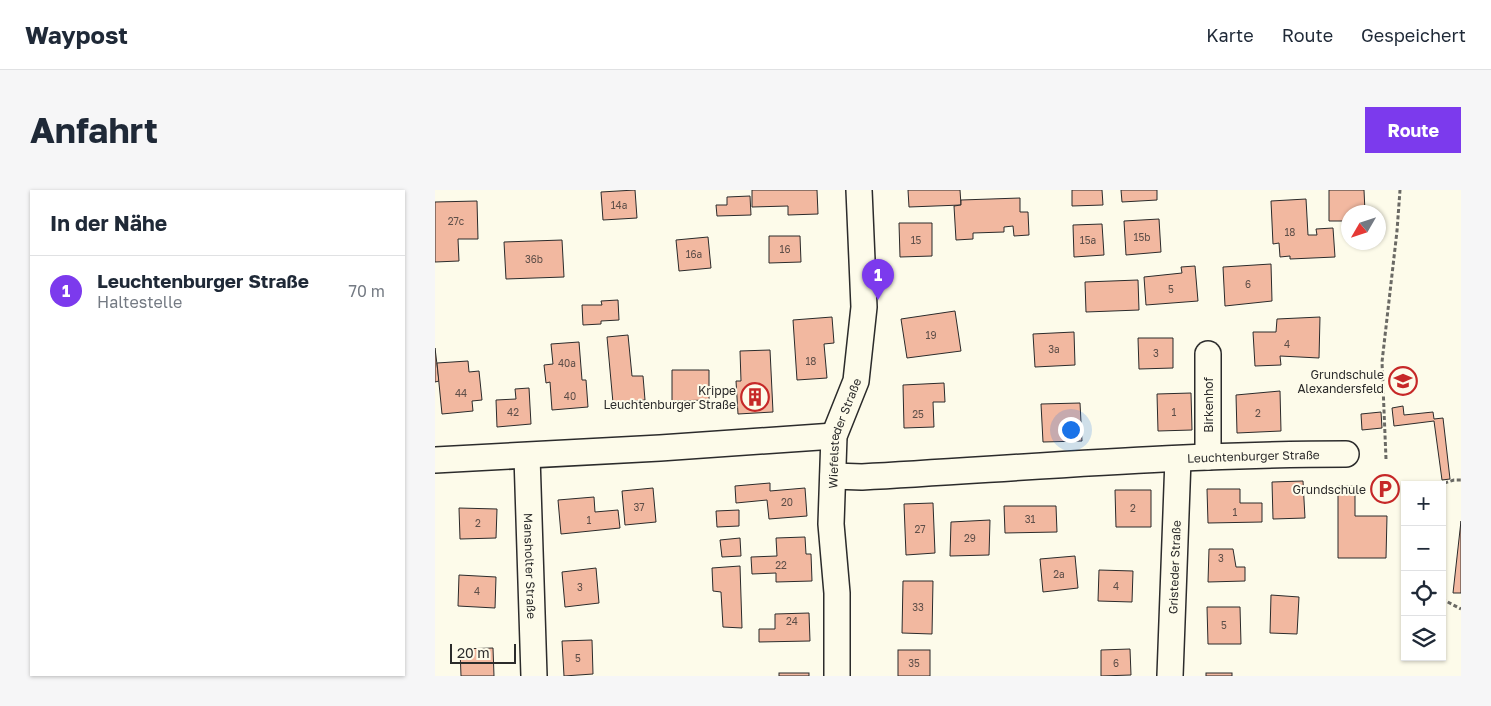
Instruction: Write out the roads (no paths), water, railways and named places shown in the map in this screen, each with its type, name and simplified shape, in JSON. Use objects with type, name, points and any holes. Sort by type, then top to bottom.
[{"type":"street","name":"Wiefelsteder Straße","points":[[837,676],[837,593],[831,524],[834,436],[856,381],[863,326],[864,307],[859,190]]},
{"type":"street","name":"Birkenhof","points":[[1207,354],[1208,457]]},
{"type":"street","points":[[435,460],[527,456],[834,436]]},
{"type":"street","name":"Leuchtenburger Straße","points":[[833,476],[872,476],[1208,457],[1346,454]]},
{"type":"street","name":"Mansholter Straße","points":[[527,456],[534,676]]},
{"type":"street","name":"Gristeder Straße","points":[[1170,676],[1178,459]]},
{"type":"place","name":"Leuchtenburger Straße","points":[[878,300]]},
{"type":"place","name":"Grundschule Alexandersfeld","points":[[1403,381]]},
{"type":"place","name":"Krippe Leuchtenburger Straße","points":[[755,397]]},
{"type":"place","name":"Grundschule","points":[[1385,489]]}]
